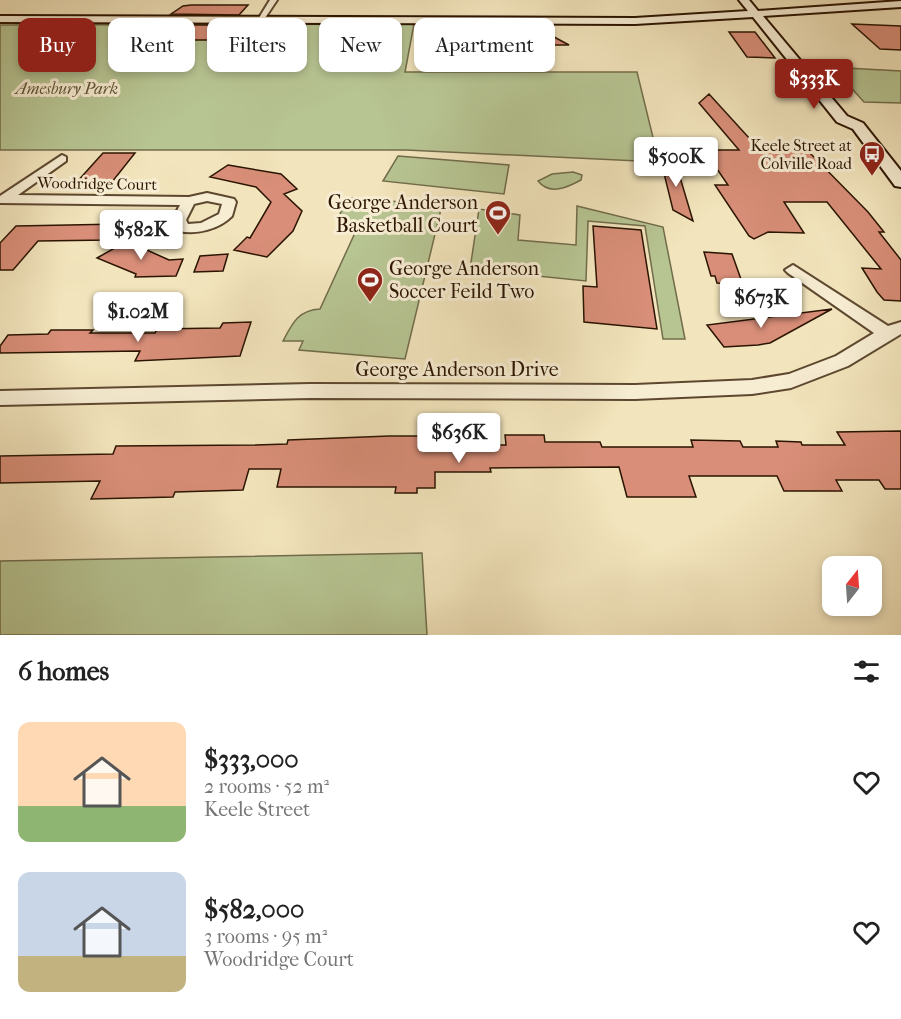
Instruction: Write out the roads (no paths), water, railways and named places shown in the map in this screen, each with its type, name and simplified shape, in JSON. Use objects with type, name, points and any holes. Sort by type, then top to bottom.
[{"type":"main road","points":[[744,0],[842,119],[858,126],[901,182]]},
{"type":"main road","points":[[555,19],[635,21],[732,17],[768,7],[879,0]]},
{"type":"main road","points":[[768,7],[901,4]]},
{"type":"main road","points":[[768,7],[780,24]]},
{"type":"main road","points":[[555,19],[753,13]]},
{"type":"main road","points":[[732,17],[753,21],[765,27]]},
{"type":"main road","points":[[0,19],[207,19]]},
{"type":"main road","points":[[307,19],[414,19]]},
{"type":"main road","points":[[795,63],[815,64]]},
{"type":"main road","points":[[847,102],[863,121],[858,126]]},
{"type":"street","points":[[261,18],[274,0]]},
{"type":"street","points":[[3,201],[62,159]]},
{"type":"street","name":"Woodridge Court","points":[[3,201],[189,201]]},
{"type":"street","points":[[793,270],[893,330]]},
{"type":"street","name":"George Anderson Drive","points":[[0,398],[310,392],[635,392],[752,387],[790,381],[843,361],[893,330]]},
{"type":"place","name":"Keele Street at Colville Road","points":[[872,177]]},
{"type":"place","name":"George Anderson Basketball Court","points":[[498,236]]},
{"type":"place","name":"George Anderson Soccer Feild Two","points":[[370,303]]},
{"type":"park label","name":"Amesbury Park","points":[[67,88]]}]
